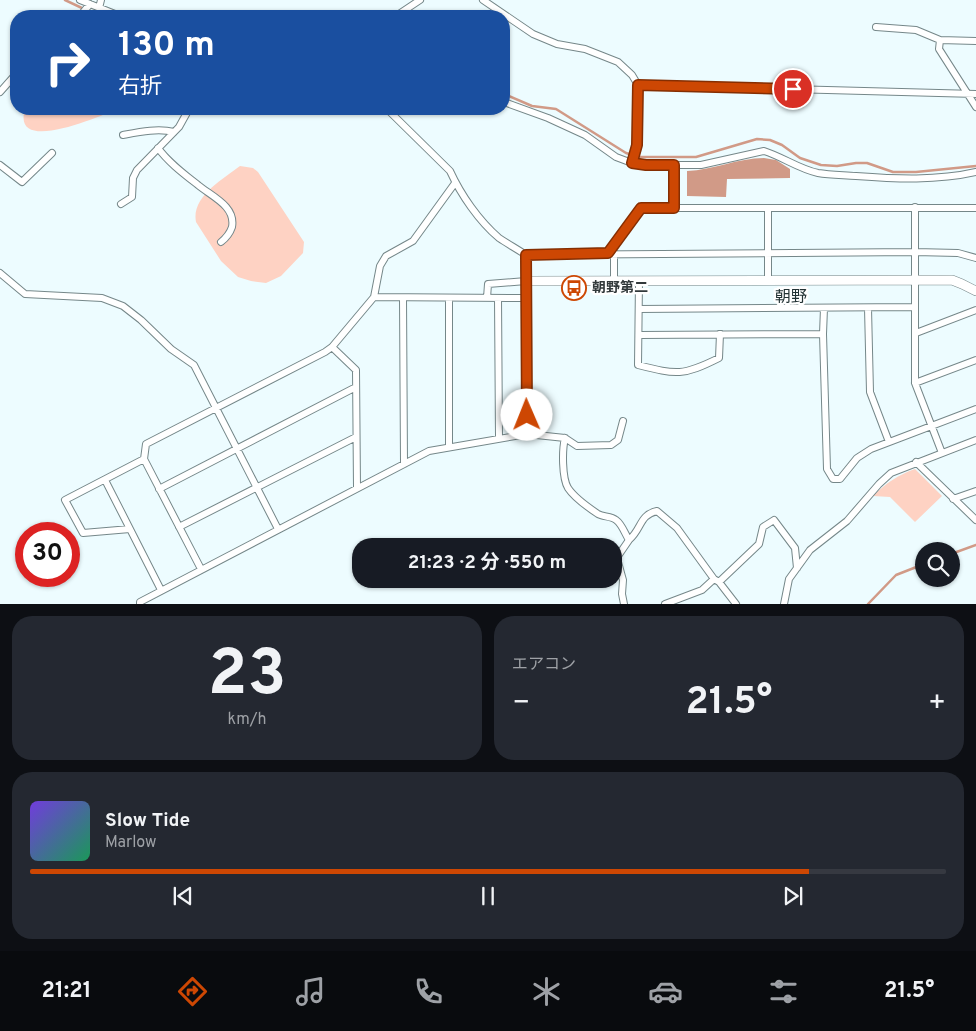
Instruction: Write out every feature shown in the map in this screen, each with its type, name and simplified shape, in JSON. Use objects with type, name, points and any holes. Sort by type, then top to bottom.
[{"type":"street","points":[[80,0],[106,10]]},
{"type":"street","points":[[99,8],[101,0]]},
{"type":"street","points":[[405,10],[420,0]]},
{"type":"street","points":[[483,0],[498,10]]},
{"type":"street","points":[[85,10],[90,4]]},
{"type":"street","points":[[510,18],[533,34],[557,44],[585,49],[618,62],[632,75],[638,85],[637,145],[632,163]]},
{"type":"street","points":[[876,27],[916,30],[940,40],[976,41]]},
{"type":"street","points":[[940,40],[939,48],[976,107]]},
{"type":"street","points":[[0,92],[10,81]]},
{"type":"street","points":[[638,85],[976,94]]},
{"type":"street","points":[[510,104],[548,118],[585,135],[616,157],[632,163],[646,165],[701,165],[764,151],[774,154],[796,166],[818,173],[920,179],[976,172]]},
{"type":"street","points":[[121,204],[132,197],[133,178],[137,170],[174,132],[185,115]]},
{"type":"street","points":[[393,115],[450,171],[479,217],[498,237],[526,255],[915,252],[958,253],[976,258]]},
{"type":"street","points":[[123,136],[167,130],[174,132]]},
{"type":"street","points":[[158,148],[166,159],[199,186],[212,194],[231,213],[233,220],[231,231],[220,242]]},
{"type":"street","points":[[0,165],[22,182],[52,152]]},
{"type":"street","points":[[674,165],[674,208]]},
{"type":"street","points":[[201,569],[144,459],[146,444],[332,347],[374,297],[380,266],[386,256],[413,241],[456,183]]},
{"type":"street","points":[[915,207],[915,383],[942,453]]},
{"type":"street","points":[[614,281],[611,253],[641,208],[976,208]]},
{"type":"street","points":[[768,208],[768,281]]},
{"type":"street","points":[[526,255],[527,434]]},
{"type":"street","points":[[0,273],[25,294],[102,298],[123,306],[171,349],[194,365],[278,529]]},
{"type":"street","points":[[487,298],[488,284],[526,281],[952,280],[976,291]]},
{"type":"street","points":[[639,281],[638,365],[666,372],[695,370],[719,358],[720,334]]},
{"type":"street","points":[[374,297],[525,298]]},
{"type":"street","points":[[403,298],[404,464]]},
{"type":"street","points":[[449,446],[450,298]]},
{"type":"street","points":[[498,298],[499,438]]},
{"type":"street","points":[[639,309],[915,307]]},
{"type":"street","points":[[824,308],[827,469],[833,479],[840,479],[857,458],[871,449],[976,410]]},
{"type":"street","points":[[868,308],[870,392],[888,442]]},
{"type":"street","points":[[916,333],[976,310]]},
{"type":"street","points":[[639,335],[823,334]]},
{"type":"street","points":[[332,347],[356,370],[357,488]]},
{"type":"street","points":[[915,383],[976,360]]},
{"type":"street","points":[[159,489],[356,387]]},
{"type":"street","points":[[140,604],[140,602],[161,590],[429,450],[527,434],[565,438],[577,446],[611,445],[618,440],[624,420]]},
{"type":"street","points":[[179,527],[356,437]]},
{"type":"street","points":[[565,438],[563,447],[564,464],[566,484],[569,490],[599,514],[618,521],[629,540]]},
{"type":"street","points":[[784,604],[789,579],[810,550],[847,521],[890,473],[976,440]]},
{"type":"street","points":[[130,529],[83,534],[65,500],[144,459]]},
{"type":"street","points":[[916,462],[976,520]]},
{"type":"street","points":[[105,480],[161,590]]},
{"type":"street","points":[[954,499],[976,491]]},
{"type":"street","points":[[624,604],[622,594],[623,580],[618,556],[629,540],[635,535],[644,517],[648,513],[657,511],[677,528],[736,604]]},
{"type":"street","points":[[666,604],[702,590],[717,580],[759,544],[763,526],[774,520],[795,548],[797,568]]},
{"type":"shaded area","points":[[25,115],[103,115],[60,129],[44,131],[31,130],[24,123]]},
{"type":"shaded area","points":[[764,158],[776,160],[790,169],[790,178],[727,179],[726,197],[687,196],[687,171]]},
{"type":"shaded area","points":[[240,166],[253,168],[258,172],[304,242],[303,253],[281,276],[266,283],[238,277],[221,261],[196,222],[198,205],[203,197],[217,183]]},
{"type":"shaded area","points":[[915,469],[942,496],[915,522],[890,497],[873,496],[892,480]]},
{"type":"waterway","points":[[65,0],[86,10]]},
{"type":"waterway","points":[[510,97],[532,106],[556,109],[626,153],[639,157],[696,157],[757,139],[770,140],[782,145],[800,158],[821,165],[837,166],[867,163],[893,172],[916,172],[976,166]]},
{"type":"waterway","points":[[960,551],[976,545]]},
{"type":"waterway","points":[[868,604],[896,575],[915,568]]},
{"type":"place","name":"朝野第二","points":[[574,288]]},
{"type":"district","name":"朝野","points":[[791,298]]},
{"type":"route","points":[[527,415],[526,255],[608,253],[641,208],[674,208],[674,165],[632,163],[637,145],[638,85],[793,89]]}]
